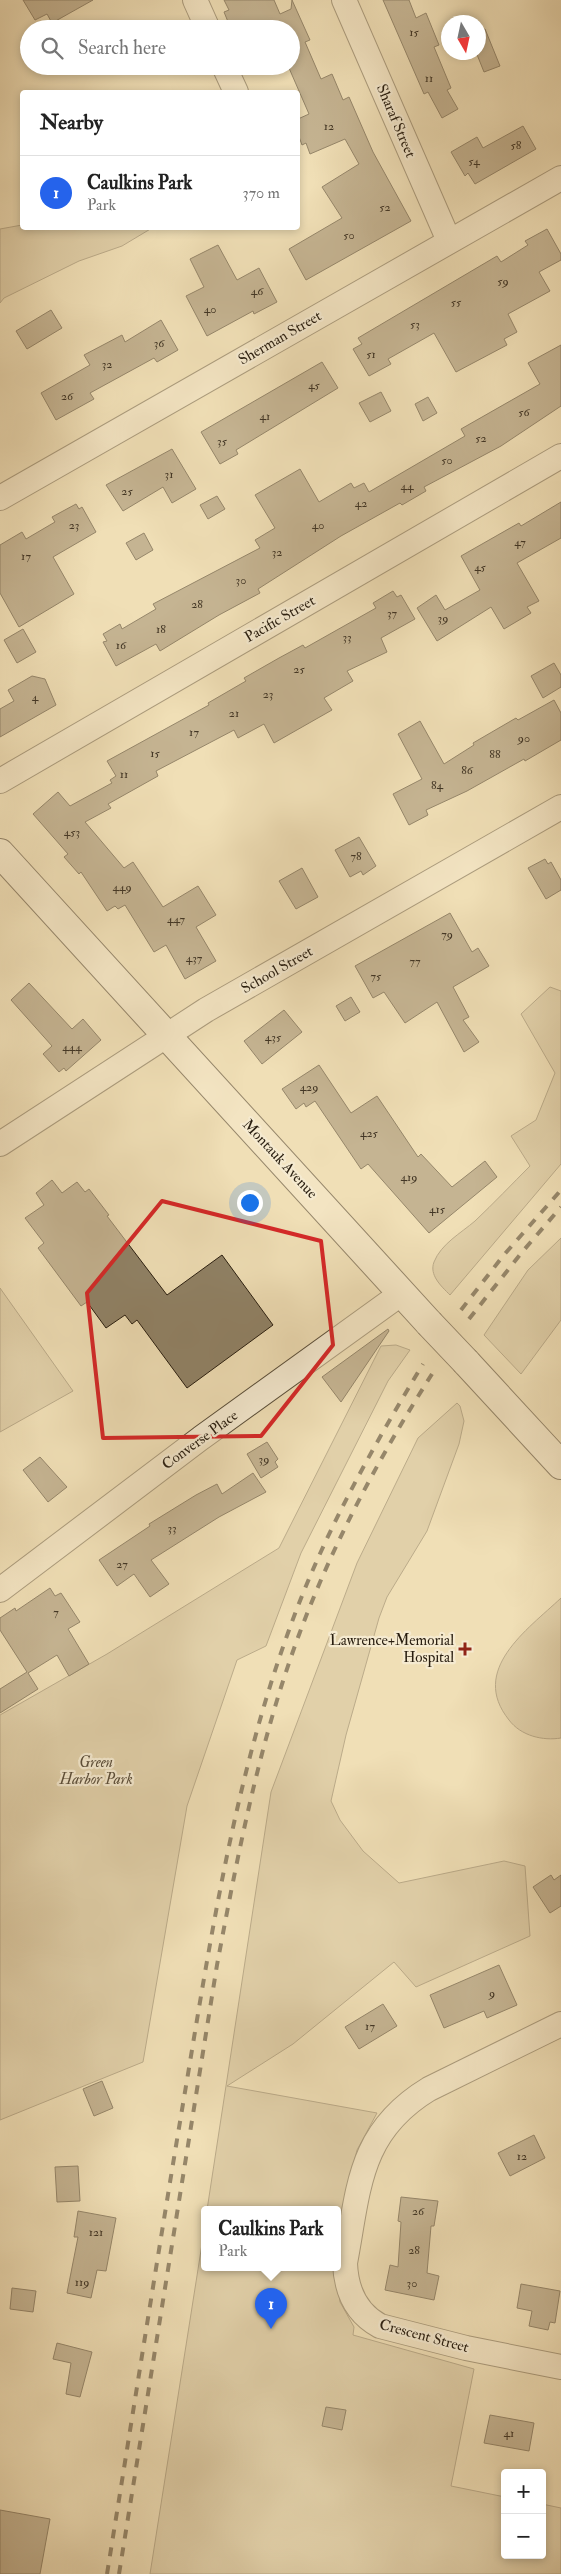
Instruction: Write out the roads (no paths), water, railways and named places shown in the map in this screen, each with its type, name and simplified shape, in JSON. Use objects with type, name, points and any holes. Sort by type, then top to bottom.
[{"type":"street","points":[[195,0],[204,20]]},
{"type":"street","name":"Sharaf Street","points":[[344,0],[449,241]]},
{"type":"street","points":[[228,75],[235,90]]},
{"type":"street","name":"Sherman Street","points":[[0,498],[561,178]]},
{"type":"street","name":"Pacific Street","points":[[0,781],[561,456]]},
{"type":"street","name":"School Street","points":[[0,1144],[206,1010],[561,807]]},
{"type":"street","name":"Montauk Avenue","points":[[0,853],[561,1465]]},
{"type":"street","name":"Converse Place","points":[[0,1590],[201,1438],[402,1292]]},
{"type":"street","name":"Crescent Street","points":[[561,2024],[429,2089],[408,2101],[394,2116],[381,2131],[362,2169],[346,2263],[346,2276],[352,2298],[368,2320],[380,2326],[466,2348],[561,2367]]},
{"type":"railway","points":[[461,1310],[503,1256],[561,1190]]},
{"type":"railway","points":[[469,1319],[561,1207]]},
{"type":"railway","points":[[107,2574],[207,1961],[228,1849],[255,1738],[289,1630],[317,1560],[349,1494],[423,1364]]},
{"type":"railway","points":[[119,2574],[217,1965],[251,1797],[273,1713],[313,1598],[359,1500],[394,1436],[432,1374]]},
{"type":"place","name":"Lawrence+Memorial Hospital","points":[[465,1649]]},
{"type":"place","name":"Caulkins Park","points":[[271,2329]]},
{"type":"park label","name":"Green Harbor Park","points":[[96,1770]]}]
